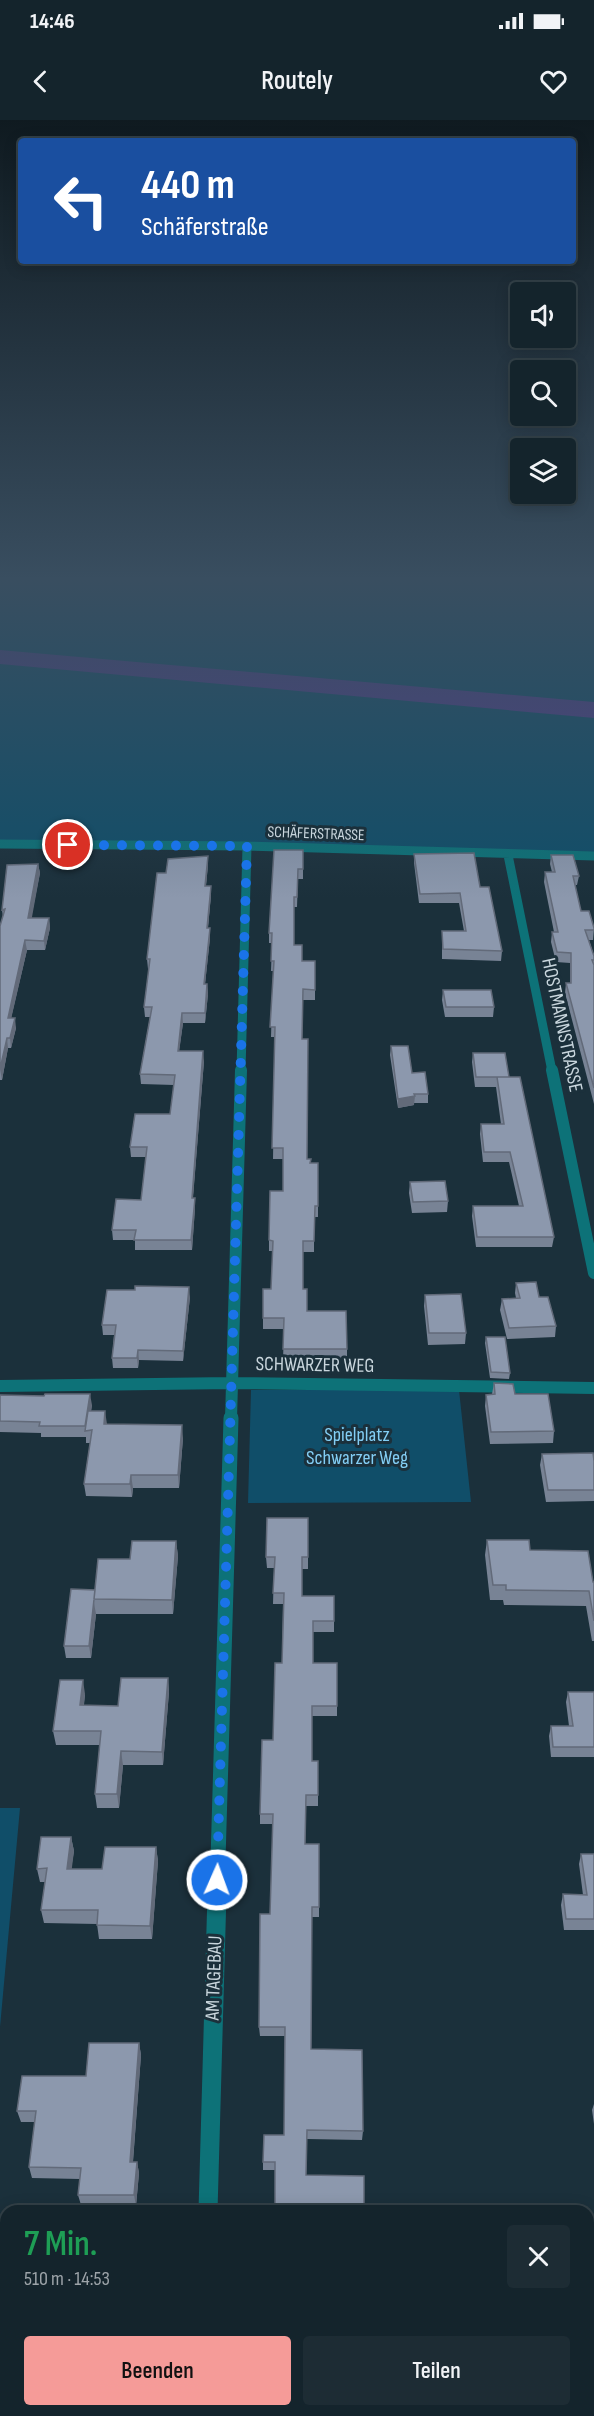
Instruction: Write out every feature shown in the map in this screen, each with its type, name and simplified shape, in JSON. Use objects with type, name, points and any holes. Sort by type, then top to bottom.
[{"type":"street","name":"SCHÄFERSTRASSE","points":[[0,844],[247,846],[594,856]]},
{"type":"street","name":"AM TAGEBAU","points":[[208,2205],[247,846]]},
{"type":"street","name":"HOSTMANNSTRASSE","points":[[508,855],[594,1273]]},
{"type":"street","name":"SCHWARZER WEG","points":[[0,1386],[232,1383],[594,1388]]},
{"type":"green space","points":[[0,684],[594,684],[594,852],[0,842]]},
{"type":"green space","name":"Spielplatz Schwarzer Weg","points":[[251,1390],[459,1390],[471,1502],[248,1503]]},
{"type":"green space","points":[[0,1808],[20,1808],[0,2027]]},
{"type":"building","points":[[274,850],[303,850],[303,869],[298,869],[297,897],[294,897],[294,945],[302,945],[302,961],[315,961],[315,990],[303,989],[302,1039],[308,1039],[307,1159],[311,1159],[310,1163],[318,1163],[318,1206],[315,1206],[314,1241],[303,1241],[303,1289],[307,1289],[307,1311],[346,1311],[347,1349],[283,1349],[284,1318],[263,1318],[263,1289],[271,1289],[273,1241],[269,1240],[270,1191],[283,1191],[283,1148],[272,1148],[275,1027],[270,1027],[274,961],[271,961],[272,933],[269,933]]},
{"type":"building","points":[[474,853],[480,887],[489,887],[502,951],[443,949],[442,931],[466,931],[460,893],[420,894],[414,854]]},
{"type":"building","points":[[551,855],[573,855],[579,876],[573,876],[581,911],[589,911],[594,928],[594,930],[585,930],[594,956],[592,960],[594,965],[594,1088],[566,983],[571,983],[571,953],[557,952],[552,932],[558,932],[545,872],[555,872]]},
{"type":"building","points":[[208,856],[205,886],[211,886],[207,928],[210,928],[204,984],[207,984],[205,1013],[182,1013],[178,1051],[203,1051],[191,1240],[134,1240],[136,1230],[112,1230],[116,1199],[141,1200],[147,1147],[130,1147],[135,1114],[170,1114],[175,1075],[140,1074],[152,1007],[144,1007],[157,873],[166,873],[168,859]]},
{"type":"building","points":[[38,864],[28,918],[49,918],[44,941],[25,940],[8,1018],[15,1018],[10,1038],[7,1038],[0,1069],[0,926],[5,909],[2,910],[7,865]]},
{"type":"building","points":[[443,990],[491,990],[494,1007],[446,1007]]},
{"type":"building","points":[[391,1046],[408,1046],[412,1073],[425,1072],[428,1094],[414,1094],[415,1096],[398,1099]]},
{"type":"building","points":[[473,1053],[505,1053],[509,1077],[476,1077]]},
{"type":"building","points":[[497,1077],[520,1077],[554,1237],[477,1237],[473,1206],[523,1206],[510,1152],[484,1152],[481,1124],[504,1124]]},
{"type":"building","points":[[445,1181],[448,1201],[413,1202],[410,1182]]},
{"type":"building","points":[[536,1282],[539,1297],[548,1297],[556,1326],[509,1328],[502,1299],[520,1298],[516,1283]]},
{"type":"building","points":[[135,1286],[189,1287],[183,1351],[138,1350],[137,1358],[112,1358],[116,1325],[102,1325],[107,1290],[135,1290]]},
{"type":"building","points":[[461,1294],[466,1333],[429,1333],[425,1295]]},
{"type":"building","points":[[486,1337],[505,1337],[510,1373],[491,1372]]},
{"type":"building","points":[[494,1383],[513,1384],[515,1394],[548,1394],[554,1431],[491,1432],[486,1395],[495,1394]]},
{"type":"building","points":[[45,1394],[90,1394],[85,1426],[39,1426],[40,1422],[0,1421],[0,1395],[44,1396]]},
{"type":"building","points":[[88,1411],[105,1411],[104,1424],[182,1425],[178,1475],[131,1475],[130,1484],[84,1484],[92,1430],[85,1431]]},
{"type":"building","points":[[593,1453],[594,1490],[548,1490],[542,1454]]},
{"type":"building","points":[[267,1518],[308,1518],[308,1557],[302,1557],[302,1596],[334,1596],[334,1621],[313,1621],[313,1663],[337,1663],[337,1706],[312,1706],[312,1761],[318,1761],[318,1795],[306,1795],[305,1844],[319,1844],[319,1907],[312,1907],[311,2049],[362,2050],[363,2131],[307,2130],[306,2175],[364,2176],[364,2205],[275,2205],[275,2162],[263,2162],[264,2135],[284,2135],[285,2027],[259,2027],[260,1914],[270,1914],[273,1814],[260,1814],[262,1740],[273,1740],[275,1663],[282,1663],[284,1593],[273,1593],[275,1557],[266,1557]]},
{"type":"building","points":[[487,1540],[529,1540],[530,1550],[588,1551],[594,1582],[594,1621],[589,1591],[506,1590],[506,1585],[493,1585]]},
{"type":"building","points":[[132,1541],[176,1541],[172,1600],[94,1599],[98,1559],[130,1559]]},
{"type":"building","points":[[71,1589],[95,1590],[89,1646],[64,1646]]},
{"type":"building","points":[[121,1678],[168,1678],[162,1752],[121,1751],[117,1794],[95,1794],[101,1731],[53,1731],[60,1680],[83,1680],[80,1705],[118,1706]]},
{"type":"building","points":[[568,1692],[594,1692],[594,1747],[553,1747],[551,1726],[573,1726]]},
{"type":"building","points":[[41,1837],[71,1837],[67,1869],[102,1869],[105,1847],[156,1847],[150,1926],[97,1925],[98,1910],[41,1910],[47,1868],[37,1869]]},
{"type":"building","points":[[581,1854],[594,1854],[594,1919],[566,1919],[563,1894],[587,1895]]},
{"type":"building","points":[[89,2043],[139,2043],[130,2162],[137,2162],[134,2195],[78,2195],[81,2168],[29,2167],[36,2111],[17,2111],[22,2076],[86,2076]]},
{"type":"waterway","points":[[304,684],[594,710]]},
{"type":"route","points":[[68,845],[247,846],[217,1880]]}]
